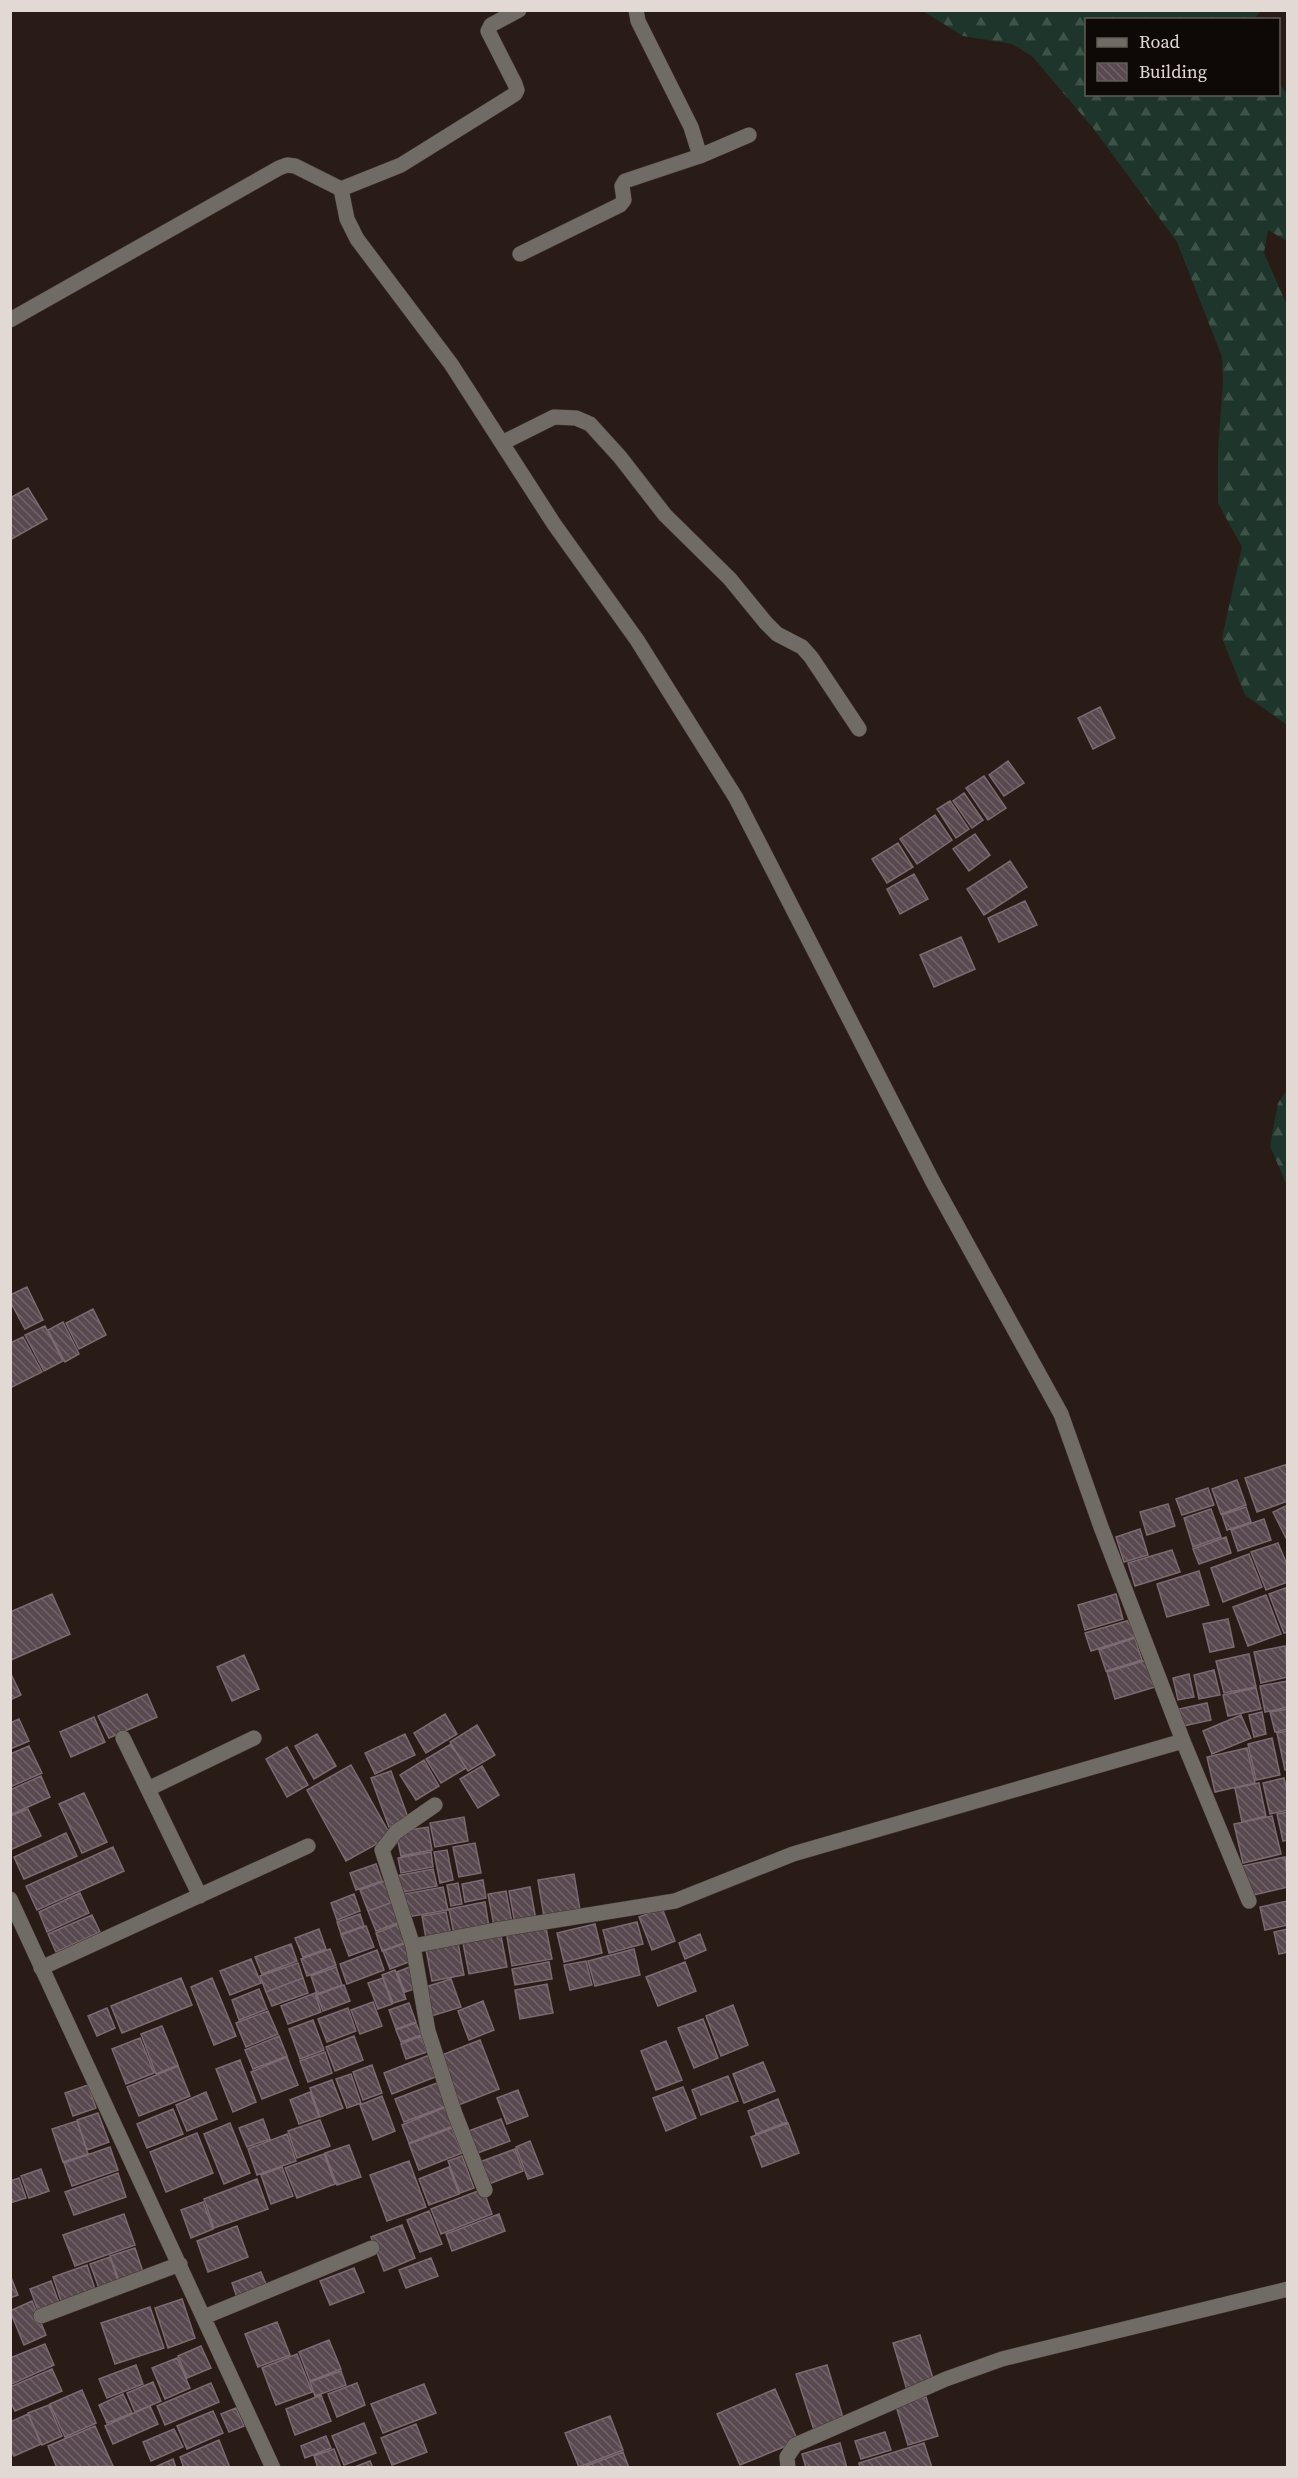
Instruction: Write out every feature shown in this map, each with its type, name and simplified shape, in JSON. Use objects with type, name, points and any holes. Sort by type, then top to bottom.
[{"type":"street","points":[[10,320],[279,168],[287,165],[295,166],[341,189],[402,165],[515,94],[518,90],[488,31],[491,25],[519,10]]},
{"type":"street","points":[[636,10],[638,21],[691,127],[700,156]]},
{"type":"street","points":[[520,254],[620,205],[624,200],[622,186],[625,181],[700,156],[749,135]]},
{"type":"street","points":[[341,189],[347,219],[357,239],[451,364],[554,524],[637,640],[736,798],[934,1184],[1061,1414],[1101,1527],[1183,1741],[1249,1901]]},
{"type":"street","points":[[502,443],[554,417],[576,418],[590,424],[620,457],[665,515],[730,579],[766,623],[777,634],[802,648],[811,657],[860,729]]},
{"type":"street","points":[[123,1738],[200,1896]]},
{"type":"street","points":[[148,1789],[254,1738]]},
{"type":"street","points":[[413,1946],[495,1930],[675,1901],[793,1854],[1183,1741]]},
{"type":"street","points":[[435,1805],[396,1832],[382,1850],[413,1946],[428,2031],[455,2114],[484,2190]]},
{"type":"street","points":[[41,1968],[308,1846]]},
{"type":"street","points":[[10,1899],[273,2468]]},
{"type":"street","points":[[204,2318],[372,2248]]},
{"type":"street","points":[[41,2316],[180,2264]]},
{"type":"street","points":[[788,2468],[787,2457],[795,2445],[945,2379],[1002,2359],[1287,2289]]},
{"type":"green space","points":[[923,11],[1261,11],[1255,18],[1085,18],[1085,96],[1280,96],[1280,84],[1287,94],[1287,241],[1268,230],[1264,253],[1287,305],[1287,725],[1245,695],[1222,638],[1242,547],[1218,503],[1222,357],[1177,242],[1093,128],[1032,56],[1012,44],[963,36]]},
{"type":"green space","points":[[1287,1090],[1287,1186],[1270,1146],[1278,1103]]},
{"type":"building","points":[[28,488],[47,519],[10,540],[10,498]]},
{"type":"building","points":[[1100,707],[1115,738],[1093,749],[1078,718]]},
{"type":"building","points":[[1008,761],[1024,783],[1004,796],[989,775]]},
{"type":"building","points":[[984,776],[1006,808],[988,820],[966,788]]},
{"type":"building","points":[[964,793],[983,820],[972,828],[953,801]]},
{"type":"building","points":[[950,801],[969,829],[956,838],[937,809]]},
{"type":"building","points":[[935,815],[952,840],[917,864],[900,839]]},
{"type":"building","points":[[975,834],[990,855],[969,871],[953,849]]},
{"type":"building","points":[[898,843],[913,867],[887,883],[872,859]]},
{"type":"building","points":[[1010,861],[1027,887],[984,915],[967,889]]},
{"type":"building","points":[[914,874],[928,899],[900,914],[887,889]]},
{"type":"building","points":[[1025,901],[1037,925],[999,942],[988,918]]},
{"type":"building","points":[[961,937],[975,969],[934,987],[920,955]]},
{"type":"building","points":[[27,1287],[43,1320],[25,1329],[10,1301],[10,1295]]},
{"type":"building","points":[[93,1309],[106,1335],[79,1349],[66,1323]]},
{"type":"building","points":[[63,1322],[79,1354],[65,1362],[48,1330]]},
{"type":"building","points":[[45,1326],[63,1361],[44,1371],[25,1335]]},
{"type":"building","points":[[23,1337],[42,1372],[10,1388],[10,1343]]},
{"type":"building","points":[[1288,1464],[1288,1501],[1257,1512],[1245,1478]]},
{"type":"building","points":[[1237,1480],[1246,1505],[1221,1514],[1212,1489]]},
{"type":"building","points":[[1208,1488],[1214,1505],[1182,1515],[1176,1499]]},
{"type":"building","points":[[1168,1504],[1175,1526],[1147,1535],[1140,1512]]},
{"type":"building","points":[[1288,1505],[1288,1537],[1286,1538],[1273,1512]]},
{"type":"building","points":[[1246,1507],[1251,1522],[1227,1530],[1222,1515]]},
{"type":"building","points":[[1211,1509],[1221,1537],[1193,1547],[1184,1518]]},
{"type":"building","points":[[1264,1519],[1271,1540],[1238,1551],[1231,1530]]},
{"type":"building","points":[[1140,1529],[1148,1555],[1124,1562],[1116,1537]]},
{"type":"building","points":[[1226,1537],[1231,1553],[1199,1564],[1193,1549]]},
{"type":"building","points":[[1278,1543],[1288,1567],[1288,1582],[1266,1590],[1251,1552]]},
{"type":"building","points":[[1172,1550],[1180,1572],[1135,1586],[1128,1563]]},
{"type":"building","points":[[1249,1554],[1262,1587],[1223,1602],[1211,1568]]},
{"type":"building","points":[[1199,1571],[1209,1605],[1167,1617],[1157,1584]]},
{"type":"building","points":[[1288,1587],[1288,1632],[1284,1633],[1269,1594]]},
{"type":"building","points":[[52,1594],[70,1634],[11,1660],[10,1612]]},
{"type":"building","points":[[1116,1594],[1123,1619],[1085,1630],[1078,1605]]},
{"type":"building","points":[[1266,1595],[1281,1634],[1248,1646],[1233,1607]]},
{"type":"building","points":[[1228,1619],[1234,1647],[1210,1652],[1203,1624]]},
{"type":"building","points":[[1130,1620],[1135,1637],[1091,1651],[1085,1633]]},
{"type":"building","points":[[1135,1638],[1142,1660],[1106,1671],[1099,1650]]},
{"type":"building","points":[[1285,1646],[1288,1677],[1261,1683],[1254,1652]]},
{"type":"building","points":[[1249,1654],[1256,1687],[1224,1693],[1216,1661]]},
{"type":"building","points":[[244,1655],[259,1689],[232,1701],[217,1667]]},
{"type":"building","points":[[1147,1660],[1155,1687],[1115,1699],[1107,1672]]},
{"type":"building","points":[[1214,1670],[1220,1695],[1199,1699],[1194,1675]]},
{"type":"building","points":[[10,1672],[21,1695],[10,1700]]},
{"type":"building","points":[[1189,1674],[1194,1697],[1178,1700],[1173,1678]]},
{"type":"building","points":[[1288,1681],[1288,1707],[1265,1712],[1260,1686]]},
{"type":"building","points":[[1256,1688],[1261,1709],[1228,1716],[1223,1695]]},
{"type":"building","points":[[147,1694],[157,1717],[109,1738],[98,1716]]},
{"type":"building","points":[[1207,1703],[1211,1720],[1183,1726],[1179,1709]]},
{"type":"building","points":[[1288,1709],[1288,1729],[1275,1732],[1270,1712]]},
{"type":"building","points":[[1262,1712],[1266,1734],[1254,1737],[1249,1715]]},
{"type":"building","points":[[445,1714],[457,1734],[426,1753],[414,1733]]},
{"type":"building","points":[[1241,1715],[1251,1738],[1212,1754],[1203,1731]]},
{"type":"building","points":[[94,1717],[105,1742],[71,1757],[60,1732]]},
{"type":"building","points":[[19,1719],[29,1741],[10,1749],[10,1723]]},
{"type":"building","points":[[477,1725],[495,1755],[468,1771],[450,1742]]},
{"type":"building","points":[[1288,1731],[1288,1769],[1285,1770],[1277,1733]]},
{"type":"building","points":[[317,1734],[336,1766],[314,1779],[295,1746]]},
{"type":"building","points":[[405,1734],[415,1755],[375,1774],[365,1753]]},
{"type":"building","points":[[1272,1738],[1280,1775],[1256,1780],[1248,1744]]},
{"type":"building","points":[[451,1744],[466,1768],[441,1783],[426,1759]]},
{"type":"building","points":[[29,1746],[42,1773],[10,1787],[10,1754]]},
{"type":"building","points":[[287,1747],[308,1785],[287,1797],[266,1759]]},
{"type":"building","points":[[1247,1748],[1255,1783],[1215,1792],[1207,1757]]},
{"type":"building","points":[[424,1760],[439,1786],[416,1800],[400,1775]]},
{"type":"building","points":[[351,1765],[391,1836],[346,1861],[307,1790]]},
{"type":"building","points":[[482,1766],[499,1795],[478,1808],[460,1779]]},
{"type":"building","points":[[391,1771],[409,1820],[389,1827],[371,1778]]},
{"type":"building","points":[[41,1776],[50,1797],[10,1815],[10,1790]]},
{"type":"building","points":[[1284,1778],[1288,1810],[1270,1814],[1263,1783]]},
{"type":"building","points":[[1259,1783],[1266,1816],[1242,1822],[1235,1788]]},
{"type":"building","points":[[84,1793],[107,1842],[82,1853],[59,1804]]},
{"type":"building","points":[[28,1809],[41,1836],[10,1850],[10,1816]]},
{"type":"building","points":[[1288,1812],[1288,1840],[1283,1841],[1277,1814]]},
{"type":"building","points":[[1272,1816],[1281,1854],[1243,1863],[1234,1824]]},
{"type":"building","points":[[464,1817],[468,1841],[435,1847],[430,1823]]},
{"type":"building","points":[[428,1827],[432,1850],[401,1856],[396,1832]]},
{"type":"building","points":[[66,1833],[77,1856],[24,1879],[14,1857]]},
{"type":"building","points":[[475,1843],[481,1873],[459,1877],[453,1847]]},
{"type":"building","points":[[113,1847],[124,1871],[37,1910],[26,1886]]},
{"type":"building","points":[[447,1850],[453,1880],[440,1883],[434,1852]]},
{"type":"building","points":[[431,1852],[433,1867],[401,1873],[398,1858]]},
{"type":"building","points":[[1285,1857],[1288,1887],[1249,1896],[1242,1866]]},
{"type":"building","points":[[376,1864],[382,1881],[356,1890],[350,1873]]},
{"type":"building","points":[[433,1869],[437,1886],[398,1893],[395,1876]]},
{"type":"building","points":[[574,1874],[580,1910],[544,1917],[538,1880]]},
{"type":"building","points":[[483,1880],[486,1898],[465,1902],[462,1884]]},
{"type":"building","points":[[385,1881],[393,1902],[368,1911],[360,1890]]},
{"type":"building","points":[[458,1883],[462,1904],[451,1906],[447,1885]]},
{"type":"building","points":[[443,1887],[448,1910],[408,1917],[404,1894]]},
{"type":"building","points":[[530,1887],[536,1920],[515,1924],[509,1891]]},
{"type":"building","points":[[506,1891],[512,1923],[494,1926],[488,1894]]},
{"type":"building","points":[[80,1893],[89,1913],[47,1932],[39,1912]]},
{"type":"building","points":[[354,1894],[360,1911],[337,1920],[331,1903]]},
{"type":"building","points":[[1288,1901],[1288,1925],[1265,1930],[1260,1907]]},
{"type":"building","points":[[393,1902],[400,1922],[376,1931],[368,1911]]},
{"type":"building","points":[[485,1902],[489,1927],[454,1934],[449,1909]]},
{"type":"building","points":[[662,1908],[675,1941],[652,1950],[639,1917]]},
{"type":"building","points":[[446,1912],[451,1935],[426,1939],[422,1916]]},
{"type":"building","points":[[360,1914],[364,1926],[341,1934],[337,1922]]},
{"type":"building","points":[[92,1915],[100,1932],[56,1952],[48,1934]]},
{"type":"building","points":[[637,1922],[643,1944],[609,1953],[603,1930]]},
{"type":"building","points":[[545,1923],[552,1959],[512,1966],[506,1931]]},
{"type":"building","points":[[399,1924],[406,1942],[382,1951],[376,1933]]},
{"type":"building","points":[[595,1924],[602,1953],[564,1962],[557,1933]]},
{"type":"building","points":[[366,1926],[374,1947],[349,1956],[341,1935]]},
{"type":"building","points":[[319,1929],[326,1949],[303,1957],[295,1938]]},
{"type":"building","points":[[1288,1929],[1288,1952],[1279,1954],[1274,1932]]},
{"type":"building","points":[[700,1934],[706,1950],[685,1959],[679,1943]]},
{"type":"building","points":[[501,1936],[507,1967],[469,1974],[463,1943]]},
{"type":"building","points":[[407,1943],[414,1960],[390,1969],[383,1951]]},
{"type":"building","points":[[458,1943],[464,1975],[432,1981],[426,1949]]},
{"type":"building","points":[[291,1944],[297,1961],[262,1974],[255,1957]]},
{"type":"building","points":[[330,1949],[336,1965],[307,1976],[301,1959]]},
{"type":"building","points":[[634,1949],[640,1975],[595,1986],[588,1961]]},
{"type":"building","points":[[377,1950],[384,1970],[347,1984],[340,1964]]},
{"type":"building","points":[[251,1959],[261,1983],[230,1995],[220,1971]]},
{"type":"building","points":[[586,1961],[592,1985],[570,1990],[564,1965]]},
{"type":"building","points":[[549,1962],[552,1979],[515,1985],[512,1969]]},
{"type":"building","points":[[685,1962],[696,1991],[658,2006],[646,1977]]},
{"type":"building","points":[[298,1963],[303,1978],[266,1992],[260,1976]]},
{"type":"building","points":[[412,1966],[420,1987],[405,1992],[397,1972]]},
{"type":"building","points":[[336,1967],[342,1985],[317,1994],[311,1976]]},
{"type":"building","points":[[395,1970],[406,1999],[393,2003],[382,1975]]},
{"type":"building","points":[[181,1978],[192,2005],[122,2033],[111,2006]]},
{"type":"building","points":[[212,1978],[236,2036],[214,2045],[191,1987]]},
{"type":"building","points":[[303,1978],[308,1993],[272,2006],[266,1992]]},
{"type":"building","points":[[383,1978],[392,2004],[378,2009],[368,1983]]},
{"type":"building","points":[[451,1979],[461,2007],[431,2016],[422,1988]]},
{"type":"building","points":[[547,1984],[553,2013],[520,2019],[515,1990]]},
{"type":"building","points":[[344,1985],[350,2001],[323,2011],[317,1995]]},
{"type":"building","points":[[259,1989],[267,2009],[239,2020],[232,2000]]},
{"type":"building","points":[[315,1993],[321,2012],[288,2024],[281,2006]]},
{"type":"building","points":[[483,2001],[494,2030],[469,2040],[458,2011]]},
{"type":"building","points":[[373,2002],[382,2026],[360,2034],[351,2010]]},
{"type":"building","points":[[409,2003],[416,2022],[396,2029],[389,2010]]},
{"type":"building","points":[[733,2005],[748,2045],[721,2056],[706,2016]]},
{"type":"building","points":[[107,2008],[115,2028],[97,2036],[88,2016]]},
{"type":"building","points":[[348,2008],[356,2031],[327,2042],[318,2019]]},
{"type":"building","points":[[268,2011],[278,2034],[246,2047],[236,2023]]},
{"type":"building","points":[[703,2019],[718,2058],[694,2068],[678,2028]]},
{"type":"building","points":[[313,2020],[324,2050],[300,2059],[289,2029]]},
{"type":"building","points":[[416,2023],[421,2035],[401,2042],[396,2030]]},
{"type":"building","points":[[162,2026],[178,2065],[156,2074],[141,2034]]},
{"type":"building","points":[[279,2036],[287,2056],[253,2069],[245,2050]]},
{"type":"building","points":[[354,2036],[363,2060],[335,2071],[326,2047]]},
{"type":"building","points":[[421,2036],[427,2052],[406,2059],[401,2044]]},
{"type":"building","points":[[140,2038],[154,2073],[126,2084],[112,2049]]},
{"type":"building","points":[[480,2040],[499,2089],[456,2106],[437,2057]]},
{"type":"building","points":[[666,2041],[682,2080],[656,2090],[641,2051]]},
{"type":"building","points":[[325,2052],[332,2073],[308,2082],[300,2061]]},
{"type":"building","points":[[432,2054],[440,2075],[392,2094],[384,2073]]},
{"type":"building","points":[[287,2057],[298,2085],[262,2099],[251,2072]]},
{"type":"building","points":[[240,2060],[256,2102],[233,2112],[216,2069]]},
{"type":"building","points":[[763,2062],[775,2091],[744,2103],[733,2074]]},
{"type":"building","points":[[372,2065],[382,2093],[363,2100],[353,2072]]},
{"type":"building","points":[[178,2066],[190,2096],[139,2116],[127,2087]]},
{"type":"building","points":[[351,2074],[361,2103],[347,2108],[336,2079]]},
{"type":"building","points":[[728,2076],[738,2101],[701,2115],[692,2090]]},
{"type":"building","points":[[332,2080],[343,2108],[320,2117],[310,2088]]},
{"type":"building","points":[[437,2083],[446,2106],[404,2122],[395,2099]]},
{"type":"building","points":[[88,2085],[96,2108],[73,2116],[65,2093]]},
{"type":"building","points":[[683,2087],[696,2118],[666,2131],[653,2098]]},
{"type":"building","points":[[518,2090],[528,2116],[507,2124],[497,2098]]},
{"type":"building","points":[[206,2092],[217,2119],[187,2131],[176,2105]]},
{"type":"building","points":[[310,2092],[319,2117],[299,2124],[290,2100]]},
{"type":"building","points":[[382,2096],[395,2131],[373,2140],[360,2105]]},
{"type":"building","points":[[778,2099],[787,2122],[756,2134],[748,2111]]},
{"type":"building","points":[[446,2107],[453,2126],[409,2143],[402,2125]]},
{"type":"building","points":[[173,2109],[183,2134],[147,2148],[137,2124]]},
{"type":"building","points":[[98,2113],[109,2142],[87,2150],[77,2120]]},
{"type":"building","points":[[263,2119],[270,2139],[247,2147],[239,2128]]},
{"type":"building","points":[[501,2119],[510,2141],[475,2154],[466,2132]]},
{"type":"building","points":[[320,2120],[330,2146],[297,2158],[288,2131]]},
{"type":"building","points":[[77,2121],[88,2154],[63,2162],[52,2129]]},
{"type":"building","points":[[230,2123],[250,2173],[224,2184],[204,2134]]},
{"type":"building","points":[[788,2123],[799,2153],[762,2167],[751,2137]]},
{"type":"building","points":[[452,2128],[462,2153],[419,2170],[409,2144]]},
{"type":"building","points":[[197,2133],[213,2173],[166,2192],[150,2152]]},
{"type":"building","points":[[287,2134],[296,2161],[257,2175],[248,2149]]},
{"type":"building","points":[[530,2141],[543,2174],[528,2179],[516,2147]]},
{"type":"building","points":[[349,2145],[361,2177],[337,2185],[325,2153]]},
{"type":"building","points":[[110,2147],[118,2170],[72,2186],[64,2163]]},
{"type":"building","points":[[515,2149],[523,2171],[486,2185],[477,2163]]},
{"type":"building","points":[[324,2154],[335,2184],[297,2198],[285,2168]]},
{"type":"building","points":[[462,2156],[474,2188],[460,2193],[448,2161]]},
{"type":"building","points":[[409,2161],[426,2207],[387,2221],[370,2175]]},
{"type":"building","points":[[282,2167],[293,2196],[271,2204],[261,2175]]},
{"type":"building","points":[[449,2167],[459,2194],[429,2205],[419,2179]]},
{"type":"building","points":[[41,2169],[49,2191],[29,2198],[21,2176]]},
{"type":"building","points":[[118,2173],[126,2197],[74,2215],[65,2192]]},
{"type":"building","points":[[19,2178],[26,2198],[10,2203],[10,2181]]},
{"type":"building","points":[[257,2179],[268,2209],[214,2228],[204,2199]]},
{"type":"building","points":[[483,2189],[492,2214],[441,2234],[431,2209]]},
{"type":"building","points":[[203,2202],[213,2229],[191,2238],[181,2210]]},
{"type":"building","points":[[429,2211],[442,2244],[420,2252],[407,2220]]},
{"type":"building","points":[[124,2214],[135,2245],[75,2266],[63,2235]]},
{"type":"building","points":[[499,2214],[505,2231],[452,2251],[446,2234]]},
{"type":"building","points":[[402,2225],[415,2258],[384,2271],[371,2237]]},
{"type":"building","points":[[237,2226],[248,2257],[208,2272],[197,2241]]},
{"type":"building","points":[[135,2248],[144,2275],[120,2283],[110,2256]]},
{"type":"building","points":[[110,2257],[119,2284],[100,2291],[90,2264]]},
{"type":"building","points":[[431,2258],[438,2276],[406,2288],[399,2270]]},
{"type":"building","points":[[87,2265],[96,2292],[62,2304],[53,2277]]},
{"type":"building","points":[[354,2268],[364,2292],[330,2305],[320,2281]]},
{"type":"building","points":[[261,2272],[268,2289],[238,2300],[232,2283]]},
{"type":"building","points":[[10,2275],[18,2295],[10,2298]]},
{"type":"building","points":[[51,2281],[60,2306],[39,2313],[30,2289]]},
{"type":"building","points":[[182,2299],[195,2338],[168,2348],[155,2308]]},
{"type":"building","points":[[32,2301],[46,2335],[24,2345],[10,2311]]},
{"type":"building","points":[[150,2307],[164,2348],[115,2364],[101,2323]]},
{"type":"building","points":[[277,2322],[290,2355],[258,2367],[245,2334]]},
{"type":"building","points":[[920,2335],[934,2382],[907,2390],[893,2343]]},
{"type":"building","points":[[329,2340],[341,2369],[310,2381],[299,2352]]},
{"type":"building","points":[[45,2344],[54,2365],[12,2384],[10,2358]]},
{"type":"building","points":[[201,2346],[211,2368],[187,2378],[178,2356]]},
{"type":"building","points":[[297,2354],[312,2392],[276,2405],[262,2368]]},
{"type":"building","points":[[177,2358],[190,2388],[165,2399],[152,2368]]},
{"type":"building","points":[[136,2365],[143,2384],[107,2398],[99,2379]]},
{"type":"building","points":[[827,2365],[844,2421],[814,2430],[796,2374]]},
{"type":"building","points":[[52,2369],[62,2391],[15,2411],[10,2401],[10,2387]]},
{"type":"building","points":[[341,2371],[346,2385],[315,2396],[310,2382]]},
{"type":"building","points":[[153,2382],[161,2401],[135,2412],[127,2393]]},
{"type":"building","points":[[211,2383],[219,2402],[165,2425],[157,2406]]},
{"type":"building","points":[[357,2383],[365,2405],[337,2417],[328,2394]]},
{"type":"building","points":[[424,2384],[436,2413],[383,2433],[371,2404]]},
{"type":"building","points":[[775,2389],[798,2441],[740,2465],[717,2414]]},
{"type":"building","points":[[82,2390],[96,2423],[65,2437],[50,2404]]},
{"type":"building","points":[[123,2394],[132,2413],[107,2423],[99,2405]]},
{"type":"building","points":[[321,2395],[331,2421],[295,2435],[286,2409]]},
{"type":"building","points":[[926,2397],[938,2436],[908,2445],[896,2406]]},
{"type":"building","points":[[49,2405],[62,2436],[42,2445],[28,2413]]},
{"type":"building","points":[[150,2406],[158,2424],[113,2444],[105,2426]]},
{"type":"building","points":[[236,2408],[244,2426],[229,2432],[221,2414]]},
{"type":"building","points":[[213,2411],[223,2433],[187,2449],[177,2426]]},
{"type":"building","points":[[28,2414],[41,2444],[14,2456],[10,2449],[10,2422]]},
{"type":"building","points":[[610,2416],[623,2450],[579,2467],[565,2433]]},
{"type":"building","points":[[364,2423],[376,2453],[344,2465],[332,2436]]},
{"type":"building","points":[[416,2424],[427,2452],[392,2465],[381,2438]]},
{"type":"building","points":[[95,2426],[113,2466],[57,2468],[48,2446]]},
{"type":"building","points":[[174,2429],[183,2447],[151,2461],[143,2442]]},
{"type":"building","points":[[885,2432],[891,2450],[861,2459],[855,2441]]},
{"type":"building","points":[[326,2436],[331,2448],[305,2458],[301,2446]]},
{"type":"building","points":[[219,2440],[230,2468],[184,2468],[180,2457]]},
{"type":"building","points":[[840,2443],[847,2468],[806,2468],[802,2454]]},
{"type":"building","points":[[924,2443],[932,2468],[860,2468],[859,2463]]},
{"type":"building","points":[[334,2449],[341,2468],[318,2468],[314,2456]]},
{"type":"building","points":[[623,2452],[629,2468],[586,2468],[586,2466]]},
{"type":"building","points":[[173,2459],[176,2468],[153,2468]]},
{"type":"building","points":[[370,2461],[373,2468],[352,2468]]}]
